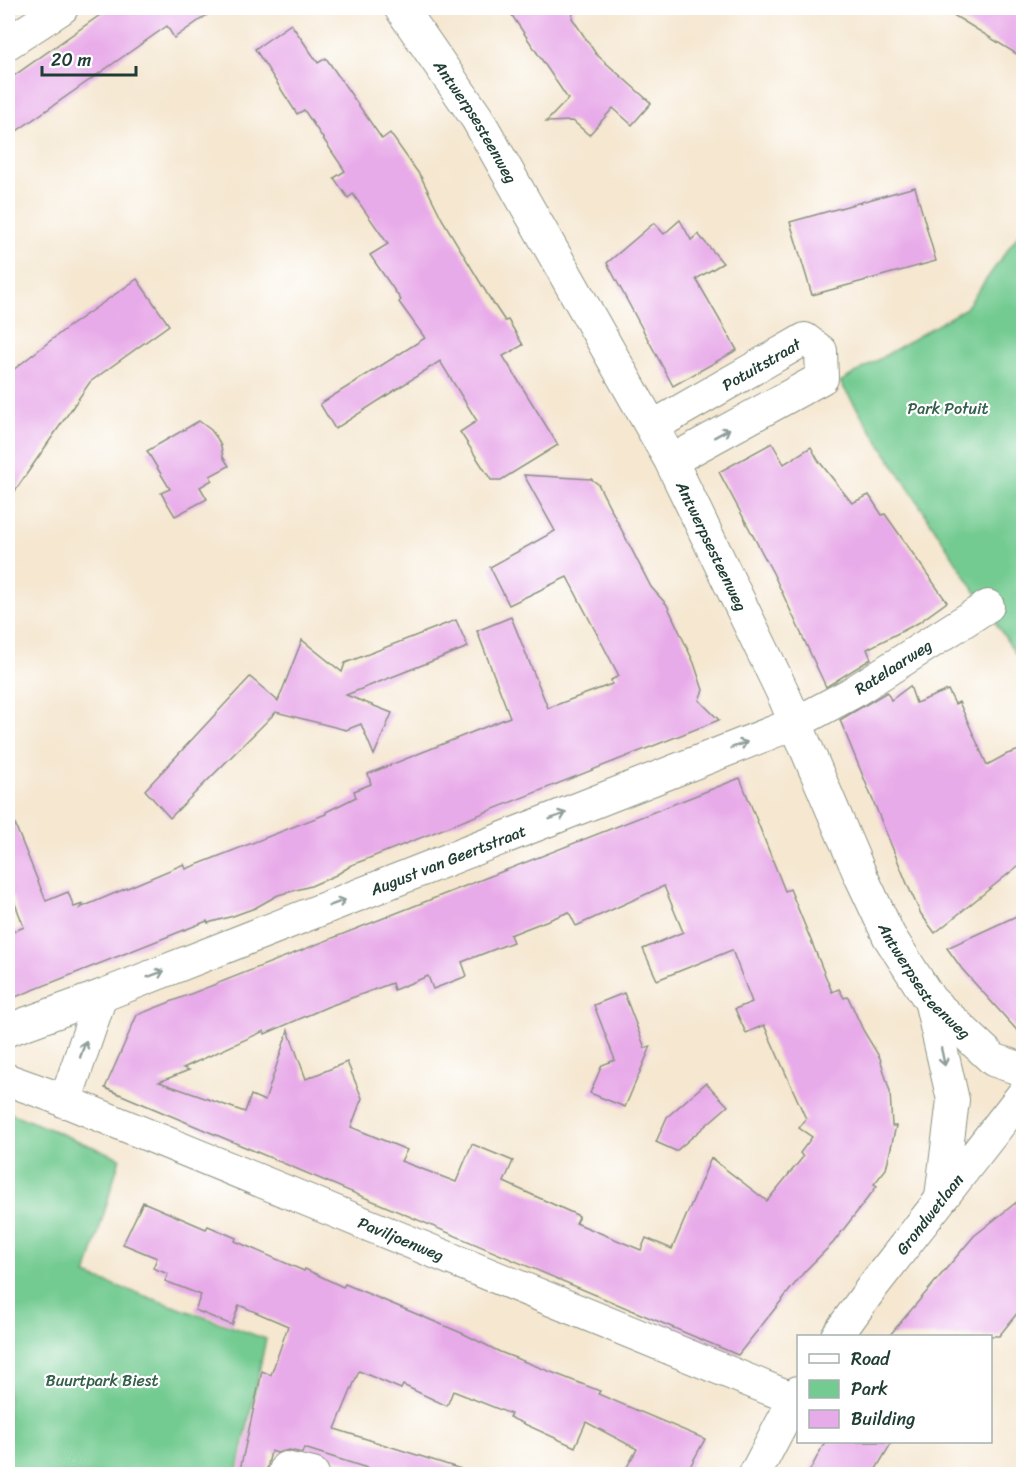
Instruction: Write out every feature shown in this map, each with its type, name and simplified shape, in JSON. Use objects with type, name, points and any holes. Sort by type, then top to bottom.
[{"type":"main road","name":"Antwerpsesteenweg","points":[[402,8],[477,118],[671,461],[796,723],[859,872],[889,936],[930,1000],[994,1060],[1023,1070]]},
{"type":"street","points":[[8,43],[62,8]]},
{"type":"street","name":"Potuitstraat","points":[[652,427],[805,339],[821,351],[822,378],[671,461]]},
{"type":"street","name":"Ratelaarweg","points":[[796,723],[850,694],[988,606]]},
{"type":"street","name":"August van Geertstraat","points":[[8,1030],[101,996],[796,723]]},
{"type":"street","points":[[65,1102],[101,996]]},
{"type":"street","points":[[930,1000],[953,1100],[941,1198]]},
{"type":"street","name":"Paviljoenweg","points":[[8,1080],[796,1396]]},
{"type":"street","name":"Grondwetlaan","points":[[838,1335],[1023,1093]]},
{"type":"street","points":[[755,1474],[796,1396]]},
{"type":"street","points":[[284,1474],[286,1468],[313,1474]]},
{"type":"green space","name":"Park Potuit","points":[[1023,228],[1023,661],[1017,656],[840,382],[966,308]]},
{"type":"green space","name":"Buurtpark Biest","points":[[8,1112],[120,1158],[86,1275],[266,1339],[237,1474],[8,1474]]},
{"type":"building","points":[[110,8],[217,8],[174,38],[167,26],[8,137],[8,80]]},
{"type":"building","points":[[507,8],[574,8],[572,18],[596,54],[651,103],[632,125],[613,108],[589,135],[573,121],[546,122],[568,99]]},
{"type":"building","points":[[942,8],[1023,8],[1023,58]]},
{"type":"building","points":[[291,24],[318,63],[326,58],[382,139],[390,133],[421,177],[442,219],[489,297],[505,321],[508,320],[523,345],[503,356],[558,445],[501,480],[491,480],[460,432],[477,421],[440,361],[335,429],[320,404],[425,338],[370,255],[388,244],[353,194],[348,198],[334,178],[345,171],[304,110],[297,114],[255,49]]},
{"type":"building","points":[[915,187],[936,261],[812,295],[790,222]]},
{"type":"building","points":[[680,220],[691,240],[698,234],[723,263],[696,279],[737,350],[673,386],[607,263],[654,223],[664,234]]},
{"type":"building","points":[[137,279],[169,325],[90,382],[8,501],[8,374],[64,330]]},
{"type":"building","points":[[199,421],[217,438],[223,457],[229,466],[210,476],[212,480],[200,487],[207,499],[175,516],[161,493],[170,489],[147,451]]},
{"type":"building","points":[[772,443],[784,464],[811,447],[818,460],[852,503],[869,495],[947,602],[918,623],[867,649],[871,659],[826,687],[773,573],[719,472]]},
{"type":"building","points":[[524,475],[591,479],[598,484],[651,587],[667,605],[694,663],[703,690],[699,700],[719,720],[349,866],[336,875],[311,886],[278,895],[255,908],[233,916],[208,923],[207,921],[8,1000],[8,934],[24,927],[8,885],[8,807],[46,901],[68,892],[74,907],[83,904],[80,908],[184,864],[186,869],[326,814],[356,797],[354,791],[371,784],[368,774],[510,717],[477,631],[511,617],[548,708],[612,684],[611,680],[619,676],[567,577],[509,605],[490,567],[555,531]]},
{"type":"building","points":[[456,620],[468,647],[346,695],[392,713],[374,755],[361,724],[346,730],[276,712],[170,818],[145,790],[250,677],[278,701],[302,640],[342,672],[345,663]]},
{"type":"building","points":[[910,686],[916,703],[948,690],[955,704],[959,702],[987,765],[1007,754],[1023,749],[1023,862],[935,933],[921,914],[908,886],[840,720],[887,692],[891,700]]},
{"type":"building","points":[[740,778],[785,891],[790,889],[832,992],[839,989],[844,998],[848,997],[863,1030],[880,1058],[890,1092],[892,1126],[896,1126],[886,1169],[874,1184],[877,1186],[833,1243],[805,1271],[738,1355],[105,1088],[137,1015]],"holes":[[[664,886],[683,932],[643,949],[657,980],[732,950],[752,1002],[735,1009],[746,1033],[764,1025],[806,1119],[799,1128],[812,1137],[800,1153],[803,1157],[767,1201],[711,1158],[672,1249],[646,1238],[641,1250],[576,1223],[579,1216],[504,1182],[513,1161],[472,1144],[456,1182],[401,1161],[407,1150],[351,1127],[362,1098],[347,1062],[306,1079],[288,1030],[265,1101],[251,1095],[245,1112],[159,1082],[189,1070],[183,1068],[264,1031],[265,1034],[327,1007],[392,983],[394,990],[428,976],[433,989],[467,976],[462,962],[513,942],[510,935],[569,912],[576,926]]]},
{"type":"building","points":[[1023,913],[1023,1037],[962,969],[947,948]]},
{"type":"building","points":[[624,993],[645,1048],[651,1046],[625,1107],[590,1093],[602,1065],[615,1060],[594,1005]]},
{"type":"building","points":[[706,1083],[728,1106],[676,1151],[656,1142],[667,1117]]},
{"type":"building","points":[[1023,1197],[1023,1306],[999,1336],[890,1335],[974,1236]]},
{"type":"building","points":[[143,1202],[206,1229],[208,1226],[236,1238],[235,1241],[304,1271],[305,1269],[343,1287],[345,1284],[464,1334],[500,1352],[600,1391],[598,1394],[705,1439],[686,1474],[623,1474],[637,1449],[586,1422],[575,1447],[509,1417],[511,1414],[453,1391],[447,1406],[403,1385],[401,1389],[359,1371],[335,1429],[461,1469],[460,1474],[386,1474],[304,1448],[302,1453],[289,1450],[277,1453],[271,1451],[266,1474],[239,1474],[262,1371],[271,1375],[288,1326],[239,1305],[232,1325],[195,1310],[201,1295],[165,1281],[168,1274],[153,1268],[157,1258],[123,1244]]},
{"type":"building","points":[[824,1443],[891,1443],[873,1474],[808,1474]]}]
